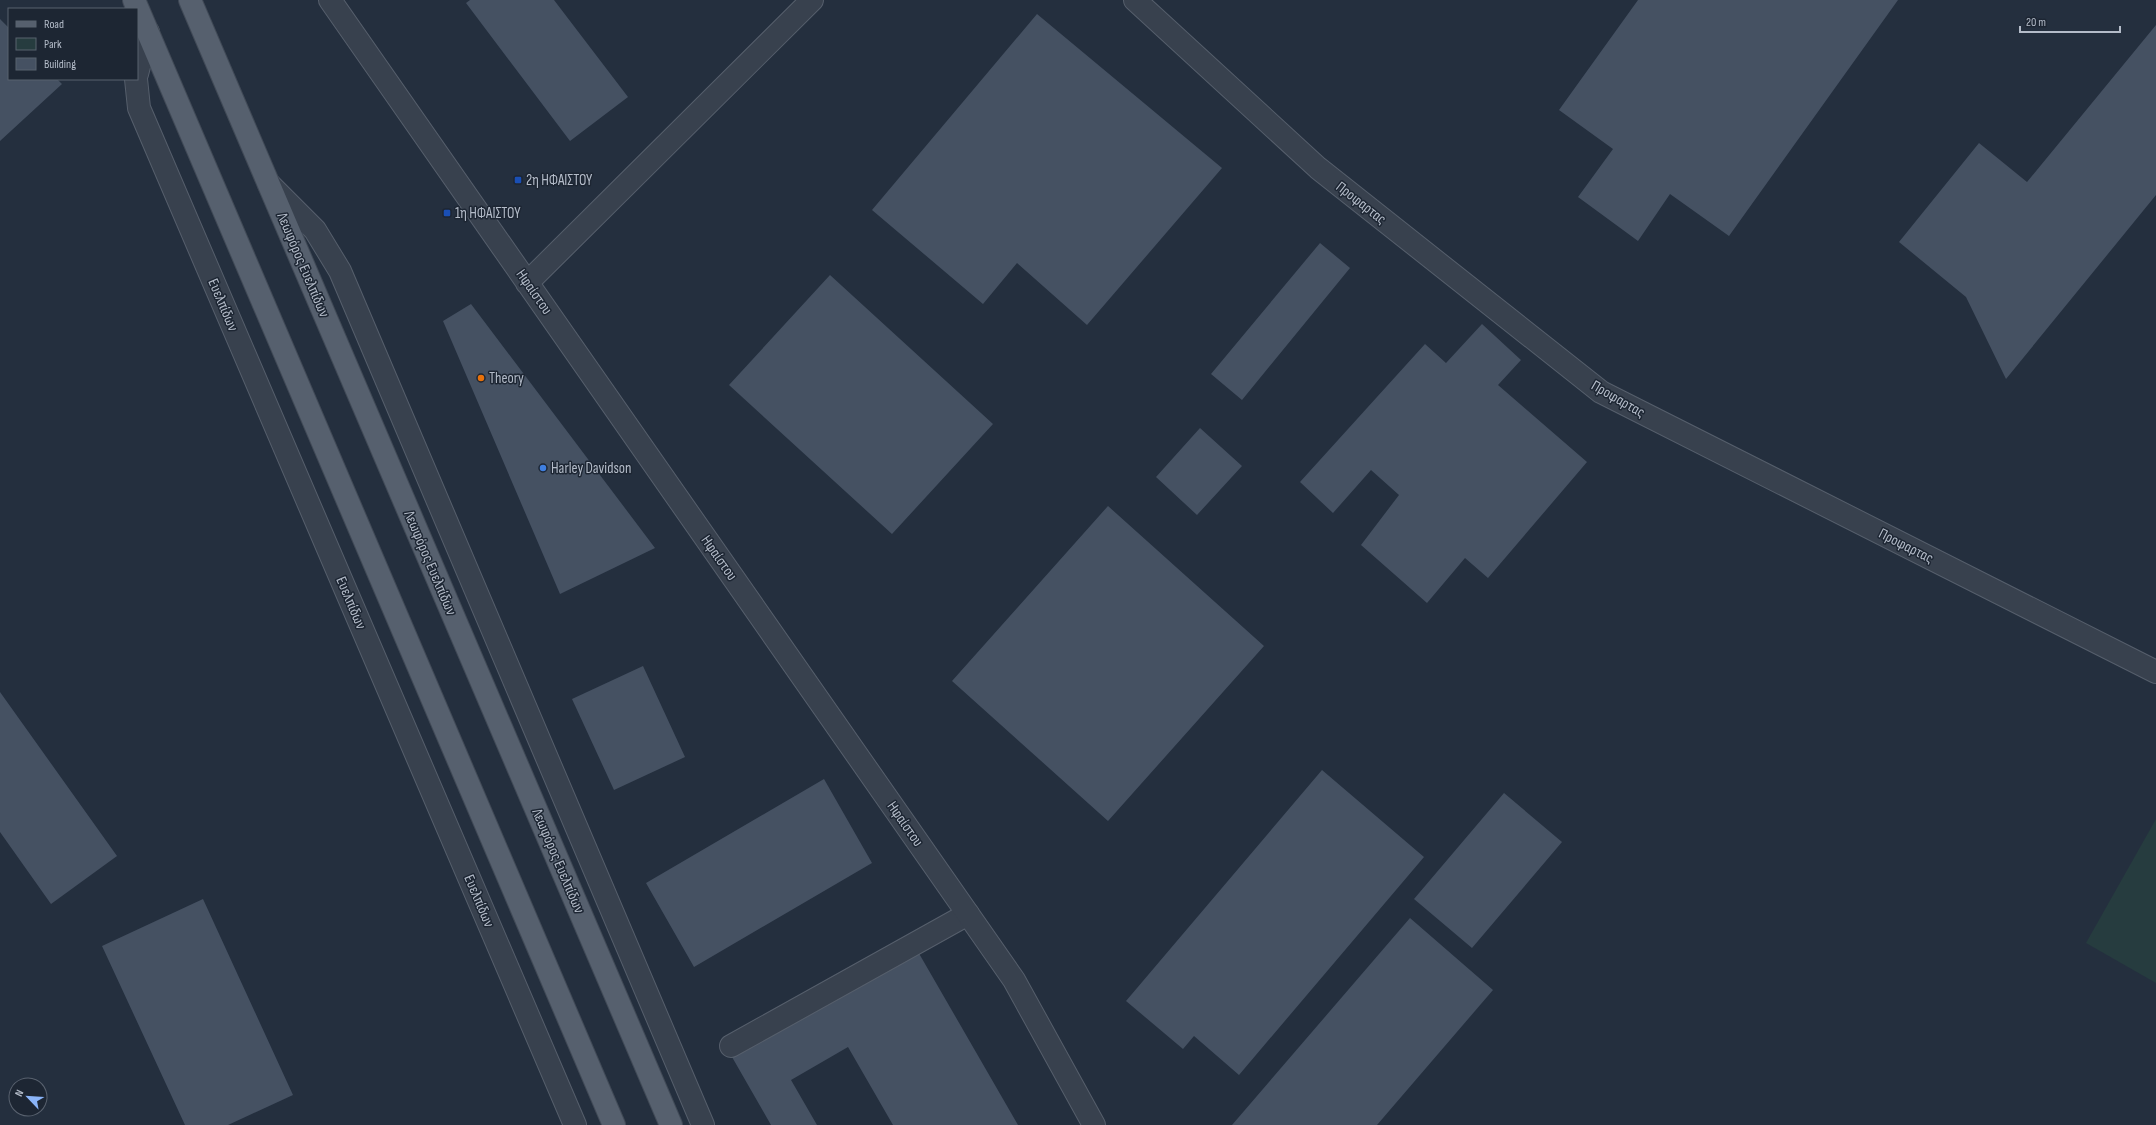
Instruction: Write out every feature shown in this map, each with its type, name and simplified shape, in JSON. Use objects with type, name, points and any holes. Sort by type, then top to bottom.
[{"type":"main road","name":"Λεωφόρος Ευελπίδων","points":[[191,0],[671,1125]]},
{"type":"main road","points":[[138,9],[614,1125]]},
{"type":"street","name":"Ηφαίστου","points":[[330,0],[1014,980],[1094,1125]]},
{"type":"street","points":[[527,283],[812,0]]},
{"type":"street","name":"Προφαρτας","points":[[1135,0],[1318,168],[1600,392],[2156,672]]},
{"type":"street","points":[[138,70],[148,32]]},
{"type":"street","name":"Ευελπίδων","points":[[136,80],[138,108],[575,1125]]},
{"type":"street","points":[[269,184],[315,230],[340,271],[703,1125]]},
{"type":"street","points":[[731,1046],[968,914]]},
{"type":"street","points":[[591,938],[619,928]]},
{"type":"green space","points":[[2156,819],[2156,983],[2086,943]]},
{"type":"building","points":[[470,0],[554,0],[628,97],[570,141],[466,3]]},
{"type":"building","points":[[1638,0],[1898,0],[1729,236],[1670,194],[1638,241],[1578,197],[1613,149],[1559,110]]},
{"type":"building","points":[[1037,14],[1222,168],[1087,325],[1017,263],[983,304],[872,210]]},
{"type":"building","points":[[0,19],[8,27],[8,80],[58,80],[62,84],[0,141]]},
{"type":"building","points":[[2156,25],[2156,195],[2006,379],[1966,297],[1899,242],[1979,143],[2027,182]]},
{"type":"building","points":[[1320,243],[1350,268],[1242,400],[1211,374]]},
{"type":"building","points":[[830,275],[993,424],[892,534],[729,385]]},
{"type":"building","points":[[471,304],[655,548],[560,594],[443,321]]},
{"type":"building","points":[[1482,324],[1521,360],[1498,385],[1587,462],[1488,578],[1465,558],[1427,603],[1361,545],[1399,495],[1371,470],[1333,513],[1300,482],[1425,344],[1446,363]]},
{"type":"building","points":[[1200,428],[1242,466],[1197,515],[1156,477]]},
{"type":"building","points":[[1108,506],[1264,646],[1108,821],[952,681]]},
{"type":"building","points":[[643,666],[685,757],[614,790],[572,699]]},
{"type":"building","points":[[0,692],[117,856],[51,904],[0,832]]},
{"type":"building","points":[[1322,770],[1424,857],[1239,1075],[1194,1036],[1183,1049],[1126,1001]]},
{"type":"building","points":[[824,779],[872,863],[694,967],[646,883]]},
{"type":"building","points":[[1504,793],[1562,842],[1472,948],[1414,899]]},
{"type":"building","points":[[203,899],[293,1095],[228,1125],[185,1125],[102,946]]},
{"type":"building","points":[[1410,918],[1493,990],[1377,1125],[1232,1125]]},
{"type":"building","points":[[917,950],[1018,1125],[893,1125],[848,1047],[791,1080],[817,1125],[771,1125],[732,1057]]},
{"type":"place","name":"2η ΗΦΑΙΣΤΟΥ","points":[[518,180]]},
{"type":"place","name":"1η ΗΦΑΙΣΤΟΥ","points":[[447,213]]},
{"type":"place","name":"Theory","points":[[481,378]]},
{"type":"place","name":"Harley Davidson","points":[[543,468]]}]
